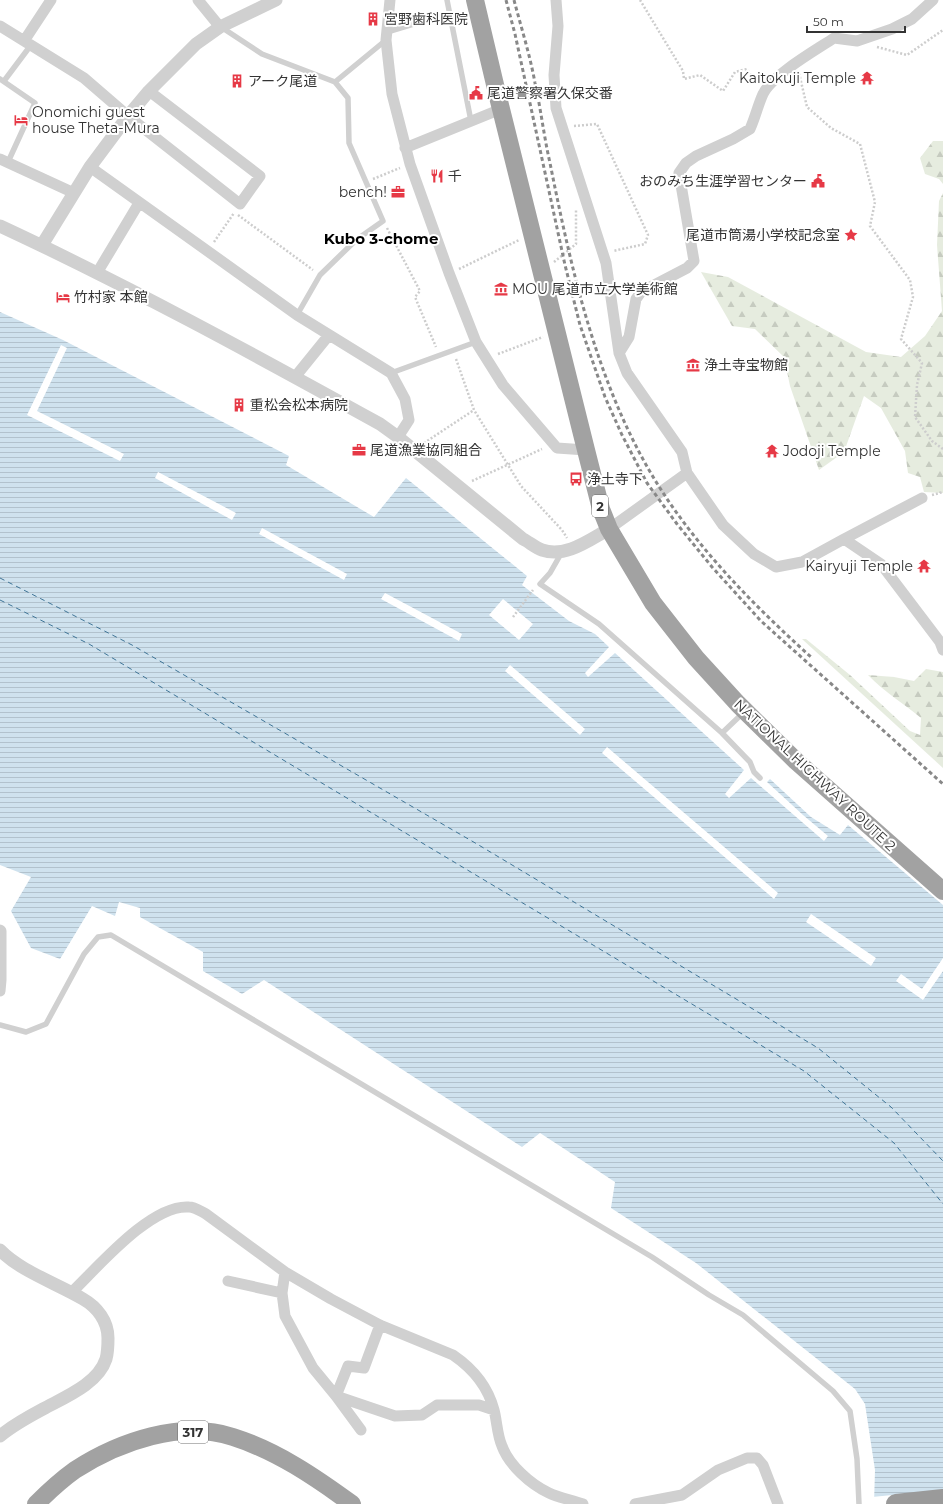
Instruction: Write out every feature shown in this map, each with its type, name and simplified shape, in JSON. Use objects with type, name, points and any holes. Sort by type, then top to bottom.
[{"type":"highway","name":"NATIONAL HIGHWAY ROUTE 2","points":[[475,0],[586,450],[601,509],[609,529],[653,603],[696,658],[745,711],[796,761],[943,891]]},
{"type":"highway","name":"317","points":[[36,1504],[75,1471],[111,1450],[141,1440],[174,1432],[212,1432],[233,1437],[290,1462],[352,1504]]},
{"type":"highway","points":[[896,1504],[943,1499]]},
{"type":"street","points":[[27,43],[51,0]]},
{"type":"street","points":[[198,0],[220,27]]},
{"type":"street","points":[[42,245],[90,167],[128,116],[149,91],[196,44],[220,27],[276,0]]},
{"type":"street","points":[[390,0],[386,36],[392,94],[405,148],[476,342],[503,385],[557,448],[586,450]]},
{"type":"street","points":[[556,0],[558,26],[554,75],[554,97],[561,127],[606,263],[619,352],[628,373],[682,452],[687,473],[723,525],[754,554],[776,567],[802,562],[922,498]]},
{"type":"street","points":[[619,352],[629,337],[636,299],[641,292],[687,268],[694,261],[679,174],[686,163],[696,156],[733,139],[750,129],[763,93],[770,84],[782,73],[834,38],[857,40],[892,29],[912,19],[933,0]]},
{"type":"street","points":[[0,26],[84,78],[237,208],[260,176],[149,91]]},
{"type":"street","points":[[405,148],[501,109]]},
{"type":"street","points":[[4,160],[74,193]]},
{"type":"street","points":[[90,167],[297,315],[391,373],[405,399],[409,420],[398,437]]},
{"type":"street","points":[[97,273],[139,203]]},
{"type":"street","points":[[0,226],[42,245],[178,315],[380,424],[523,539],[542,550],[558,553],[609,529],[687,473]]},
{"type":"street","points":[[295,377],[329,335]]},
{"type":"street","points":[[844,539],[881,564],[940,642],[943,650]]},
{"type":"street","points":[[0,930],[0,991]]},
{"type":"street","points":[[72,1292],[138,1228],[173,1208],[195,1208],[206,1214],[285,1272],[356,1313],[380,1325],[453,1355],[468,1366],[485,1387],[490,1397],[501,1445],[514,1465],[524,1476],[547,1492],[583,1504]]},
{"type":"street","points":[[0,1250],[13,1261],[92,1304],[102,1316],[108,1332],[106,1360],[98,1372],[85,1386],[17,1424],[0,1436]]},
{"type":"street","points":[[285,1272],[282,1293],[286,1316],[313,1368],[361,1430]]},
{"type":"street","points":[[228,1281],[282,1293]]},
{"type":"street","points":[[336,1396],[348,1366],[364,1368],[380,1325]]},
{"type":"street","points":[[336,1396],[395,1416],[422,1415],[438,1405],[479,1405],[494,1410]]},
{"type":"street","points":[[635,1504],[682,1495],[718,1470],[747,1458],[757,1458],[763,1465],[778,1504]]},
{"type":"lane","points":[[447,0],[471,121]]},
{"type":"lane","points":[[335,82],[386,36],[450,13]]},
{"type":"lane","points":[[220,27],[262,54],[335,82],[348,98],[349,143],[383,221],[356,240],[320,274],[297,315]]},
{"type":"lane","points":[[4,160],[35,102],[2,80],[27,43]]},
{"type":"lane","points":[[391,373],[476,342]]},
{"type":"lane","points":[[567,550],[540,584],[599,624],[722,733],[750,762],[754,772],[760,778]]},
{"type":"lane","points":[[722,733],[745,711]]},
{"type":"lane","points":[[0,1025],[26,1032],[46,1024],[84,954],[98,936],[111,935],[652,1257],[709,1295],[743,1315],[833,1391],[850,1411],[858,1459],[859,1504]]},
{"type":"path","points":[[640,0],[683,71],[684,79],[700,75],[724,91],[735,72],[747,69],[763,93]]},
{"type":"path","points":[[857,40],[907,55],[943,30]]},
{"type":"path","points":[[797,63],[806,108],[830,128],[860,144],[875,202],[870,226],[910,280],[913,297],[901,339],[922,363],[917,385],[915,417],[932,441],[943,449]]},
{"type":"path","points":[[561,127],[597,124],[648,235],[645,244],[603,252]]},
{"type":"path","points":[[366,182],[410,164]]},
{"type":"path","points":[[550,256],[552,263],[576,244],[576,211],[584,195]]},
{"type":"path","points":[[208,252],[237,208],[320,274]]},
{"type":"path","points":[[383,221],[420,291],[415,297],[440,355]]},
{"type":"path","points":[[450,273],[532,234]]},
{"type":"path","points":[[486,359],[557,332]]},
{"type":"path","points":[[453,350],[474,410],[521,486],[562,530],[567,550]]},
{"type":"path","points":[[413,450],[474,410]]},
{"type":"path","points":[[459,487],[553,444]]},
{"type":"path","points":[[513,617],[533,589]]},
{"type":"green space","points":[[933,141],[943,141],[943,184],[939,179],[925,174],[920,158]]},
{"type":"green space","points":[[943,193],[943,493],[924,492],[920,477],[908,473],[905,451],[881,408],[864,396],[844,452],[819,470],[790,386],[784,357],[755,329],[732,326],[701,272],[728,277],[866,352],[901,357],[925,336],[942,311],[937,245],[939,201]]},
{"type":"green space","points":[[802,639],[806,639],[850,675],[910,731],[920,735],[921,718],[887,692],[868,675],[894,677],[914,681],[926,669],[943,672],[943,768]]},
{"type":"water","points":[[0,312],[63,340],[289,456],[286,465],[374,517],[406,478],[527,576],[522,585],[569,621],[595,634],[609,647],[585,673],[588,677],[615,653],[744,770],[725,794],[729,798],[751,778],[824,841],[828,836],[767,782],[770,779],[811,817],[840,835],[848,825],[943,905],[943,1504],[874,1504],[875,1470],[865,1404],[855,1389],[696,1263],[611,1208],[615,1182],[540,1133],[522,1147],[264,980],[242,994],[203,971],[203,952],[140,917],[140,908],[119,902],[115,916],[92,906],[60,959],[31,948],[11,911],[31,877],[0,865]]},
{"type":"pier","points":[[61,345],[67,348],[37,411],[124,454],[120,461],[27,415]]},
{"type":"pier","points":[[158,472],[236,513],[232,520],[155,478]]},
{"type":"pier","points":[[262,528],[347,574],[344,580],[259,534]]},
{"type":"pier","points":[[385,593],[462,634],[459,641],[381,599]]},
{"type":"pier","points":[[503,599],[533,624],[519,640],[489,615]]},
{"type":"pier","points":[[510,665],[585,729],[580,735],[505,671]]},
{"type":"pier","points":[[607,747],[778,893],[774,899],[602,753]]},
{"type":"pier","points":[[811,914],[876,958],[871,966],[806,922]]},
{"type":"pier","points":[[943,958],[943,971],[923,1000],[896,981],[901,974],[922,989]]},
{"type":"pier","points":[[943,1490],[943,1504],[872,1504],[872,1497]]},
{"type":"ferry route","points":[[0,578],[132,645],[477,844],[818,1048],[891,1107],[943,1161]]},
{"type":"ferry route","points":[[0,600],[89,644],[804,1071],[894,1143],[943,1204]]},
{"type":"railway","points":[[506,0],[515,34],[565,265],[580,325],[605,397],[622,435],[647,483],[677,524],[712,567],[761,621],[943,784]]},
{"type":"railway","points":[[514,0],[533,73],[558,202],[576,281],[599,359],[630,434],[665,496],[702,546],[722,570],[766,615],[811,657]]},
{"type":"place","name":"宮野歯科医院","points":[[373,19]]},
{"type":"place","name":"Kaitokuji Temple","points":[[867,78]]},
{"type":"place","name":"アーク尾道","points":[[237,81]]},
{"type":"place","name":"尾道警察署久保交番","points":[[476,93]]},
{"type":"place","name":"Onomichi guest house Theta-Mura","points":[[21,120]]},
{"type":"place","name":"千","points":[[437,176]]},
{"type":"place","name":"おのみち生涯学習センター","points":[[818,181]]},
{"type":"place","name":"bench!","points":[[398,192]]},
{"type":"place","name":"尾道市筒湯小学校記念室","points":[[851,235]]},
{"type":"place","name":"MOU 尾道市立大学美術館","points":[[501,289]]},
{"type":"place","name":"竹村家 本館","points":[[63,297]]},
{"type":"place","name":"浄土寺宝物館","points":[[693,365]]},
{"type":"place","name":"重松会松本病院","points":[[239,405]]},
{"type":"place","name":"尾道漁業協同組合","points":[[359,450]]},
{"type":"place","name":"Jodoji Temple","points":[[772,451]]},
{"type":"place","name":"浄土寺下","points":[[576,479]]},
{"type":"place","name":"Kairyuji Temple","points":[[924,566]]},
{"type":"district","name":"Kubo 3-chome","points":[[381,239]]}]
